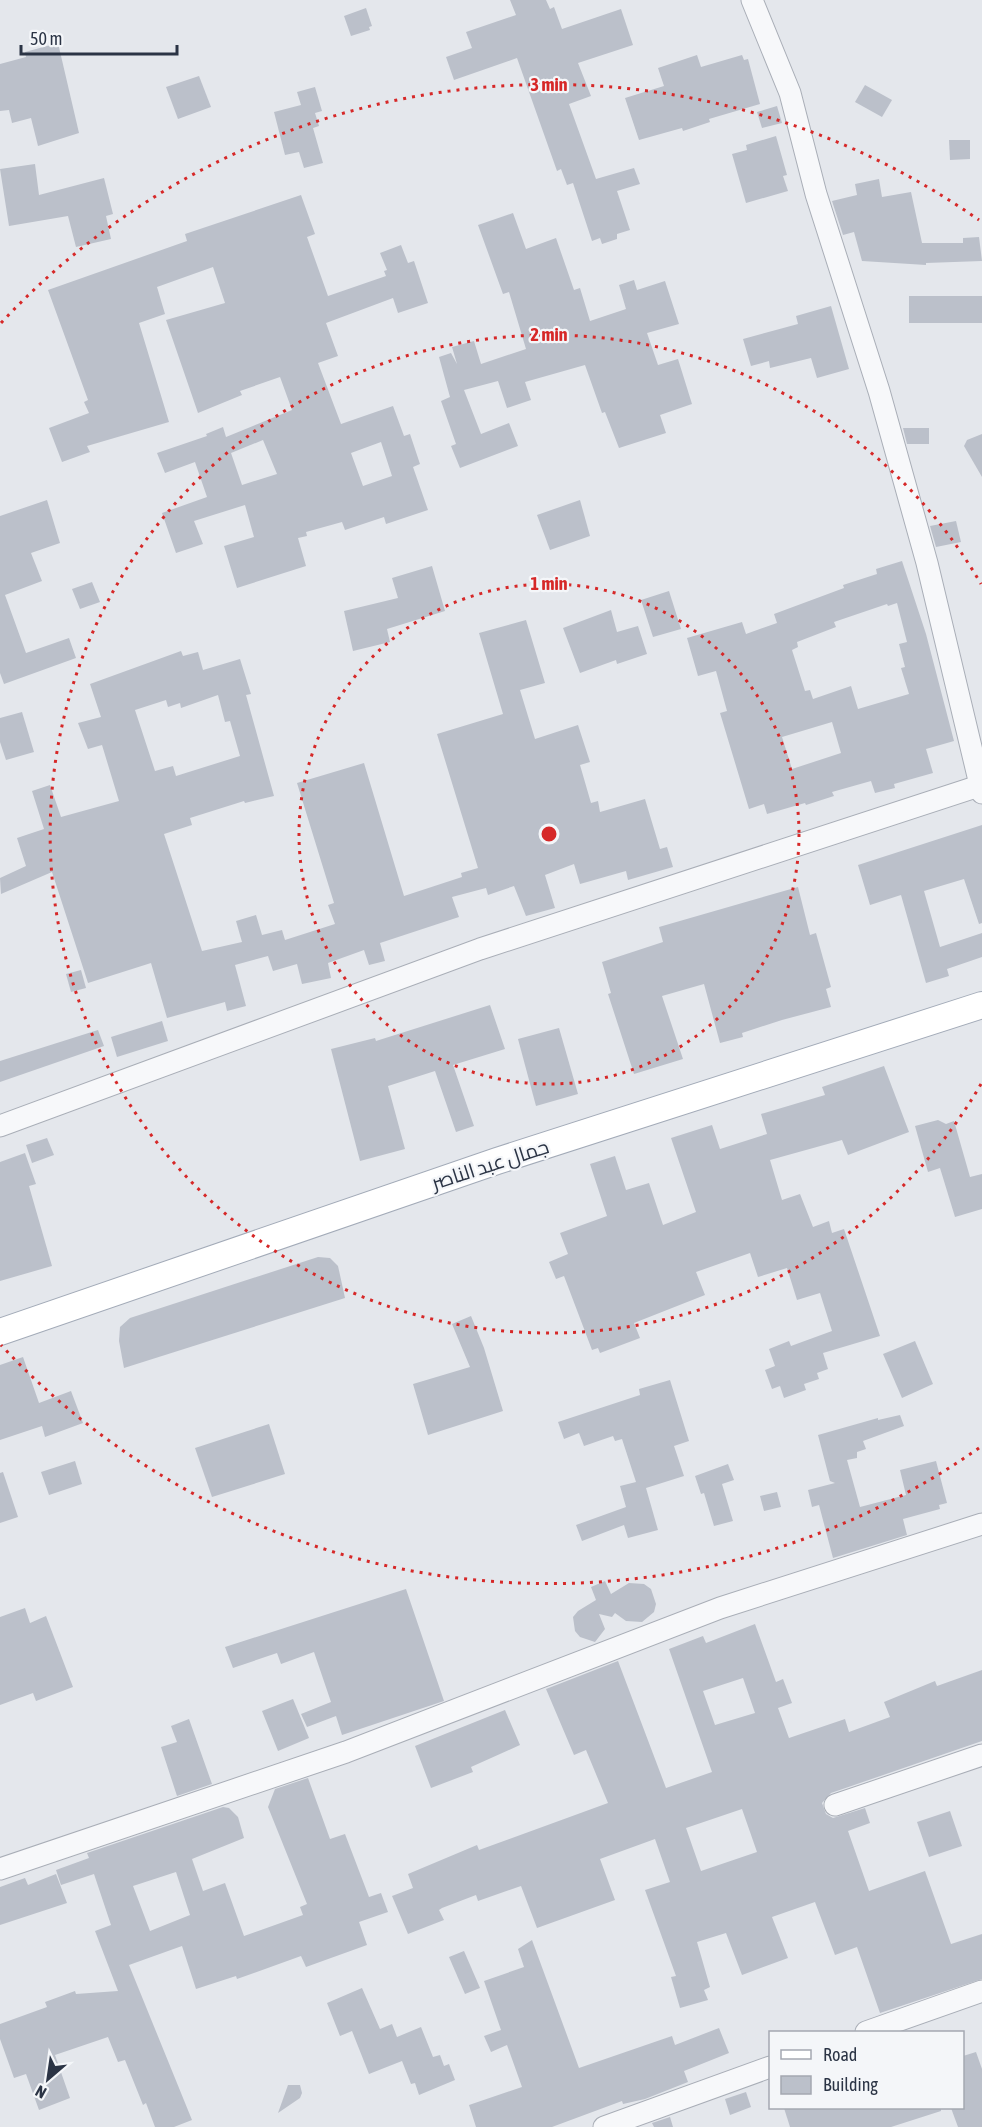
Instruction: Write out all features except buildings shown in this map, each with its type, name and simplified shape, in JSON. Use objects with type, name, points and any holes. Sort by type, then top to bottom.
[{"type":"main road","name":"جمال عبد الناصر","points":[[0,1332],[497,1161],[982,1005]]},
{"type":"street","points":[[0,1126],[480,948],[981,788],[927,562],[879,391],[816,194],[790,93],[752,0]]},
{"type":"street","points":[[0,1869],[346,1752],[720,1608],[982,1524]]},
{"type":"street","points":[[836,1805],[982,1755]]},
{"type":"street","points":[[869,2031],[982,1991]]},
{"type":"street","points":[[604,2127],[769,2068]]}]
